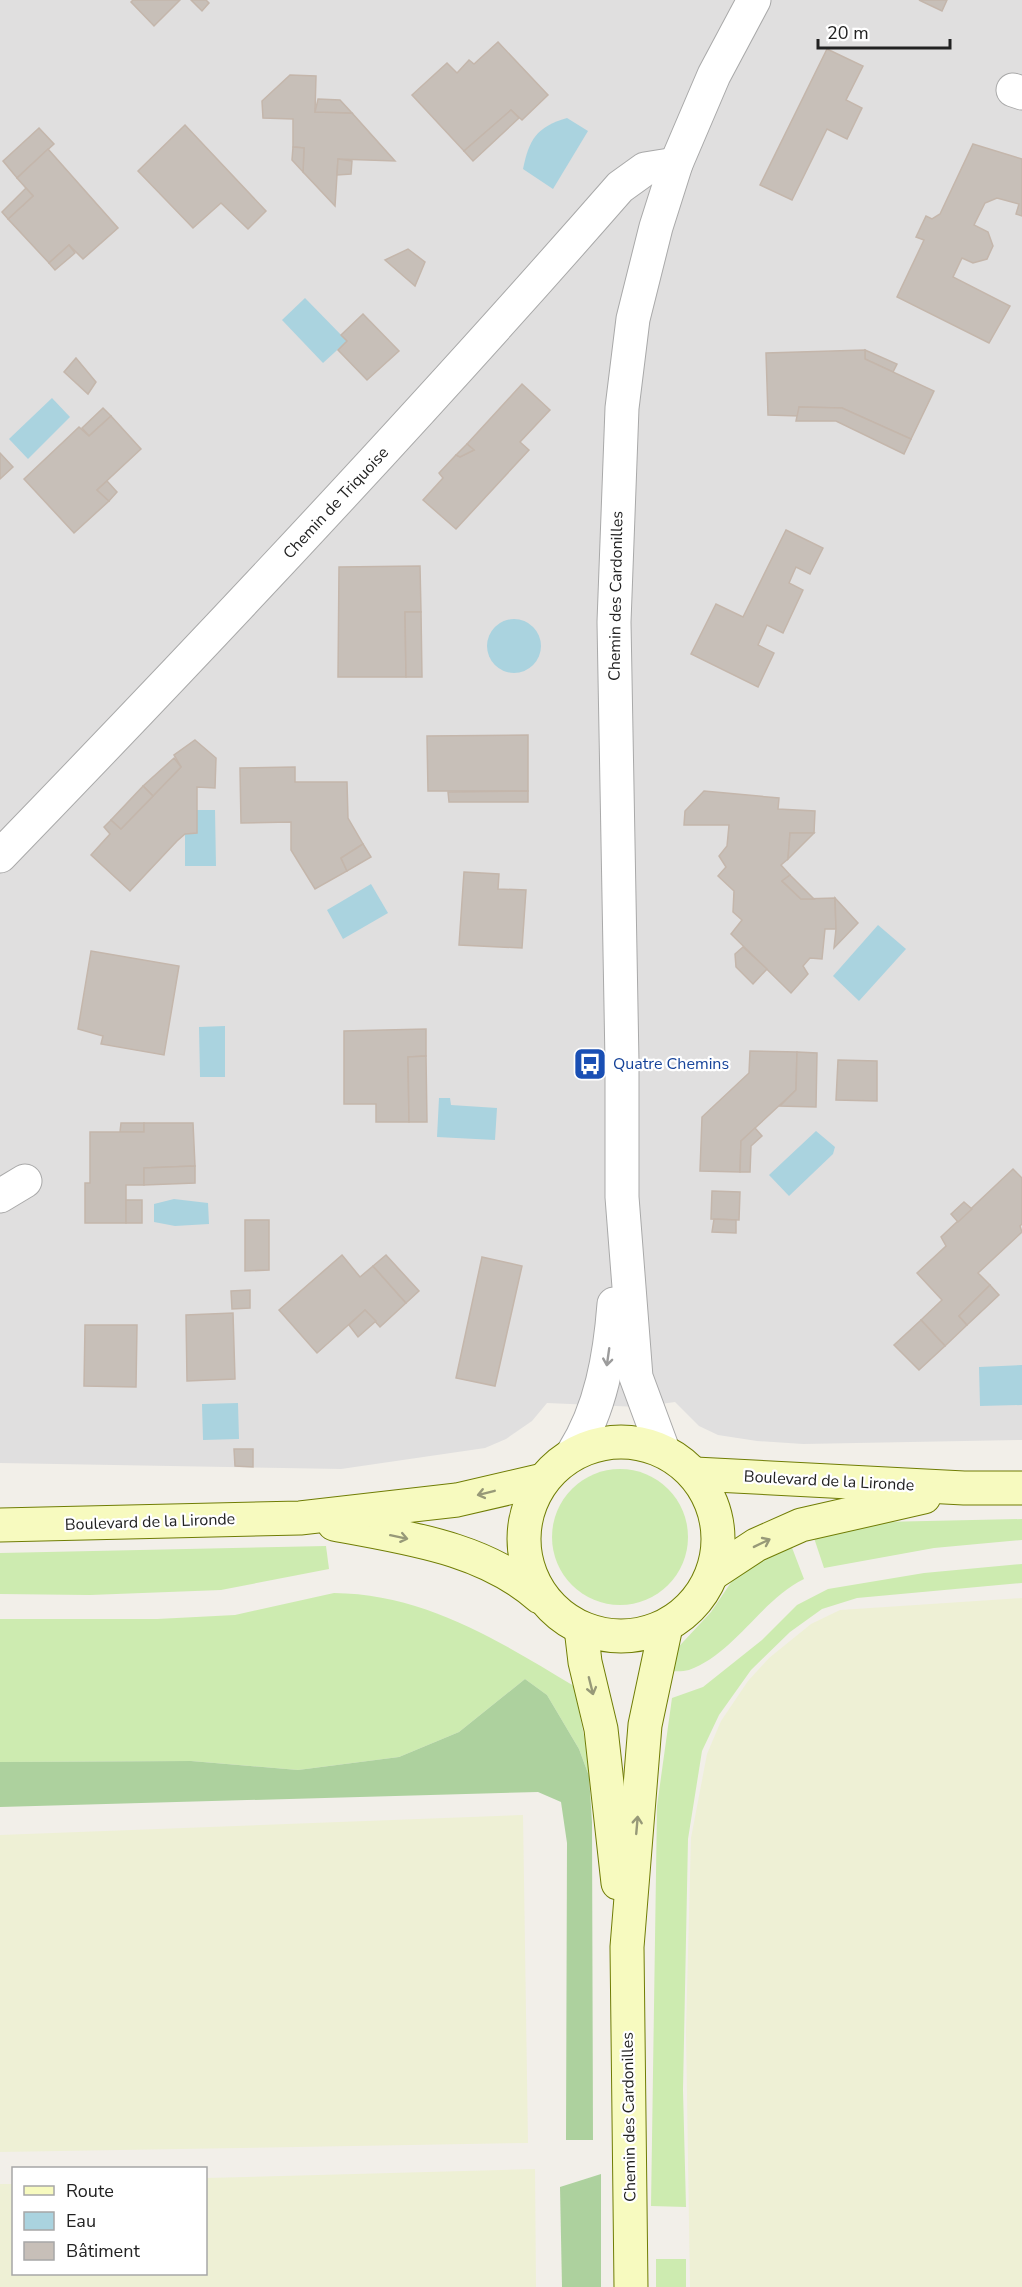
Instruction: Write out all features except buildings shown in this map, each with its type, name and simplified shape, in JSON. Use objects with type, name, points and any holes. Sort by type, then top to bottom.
[{"type":"street","name":"Chemin des Cardonilles","points":[[663,1450],[636,1377],[624,1216],[614,622],[616,513],[622,408],[633,319],[656,227],[676,164],[714,75],[754,0]]},
{"type":"street","name":"Chemin de Triquoise","points":[[0,856],[313,527],[487,339],[620,187],[645,169],[676,164]]},
{"type":"street","name":"Chemin des Cardonilles","points":[[573,1454],[582,1439],[606,1374],[624,1216]]},
{"type":"street","points":[[608,1442],[645,1444],[663,1450],[695,1474],[707,1491],[719,1532],[712,1574],[694,1604],[666,1626],[645,1634],[623,1636],[601,1635],[581,1628],[545,1601],[534,1584],[526,1563],[523,1541],[525,1519],[531,1499],[557,1464],[573,1454],[608,1442]]},
{"type":"street","name":"Boulevard de la Lironde","points":[[695,1474],[964,1488],[1022,1488]]},
{"type":"street","name":"Boulevard de la Lironde","points":[[0,1525],[300,1518],[457,1500],[543,1480]]},
{"type":"street","name":"Boulevard de la Lironde","points":[[712,1574],[756,1545],[801,1525],[964,1488]]},
{"type":"street","name":"Boulevard de la Lironde","points":[[300,1518],[402,1537],[479,1558],[526,1585],[545,1601]]},
{"type":"street","name":"Chemin des Cardonilles","points":[[631,2287],[627,1947],[645,1725],[666,1626]]},
{"type":"street","name":"Chemin des Cardonilles","points":[[581,1628],[585,1662],[601,1729],[616,1870],[627,1947]]},
{"type":"shaded area","points":[[0,0],[1022,0],[1022,1440],[803,1444],[757,1441],[718,1435],[699,1426],[675,1402],[639,1407],[547,1403],[532,1421],[506,1439],[485,1448],[341,1469],[0,1463]]},
{"type":"green space","points":[[620,1469],[646,1474],[658,1480],[668,1489],[677,1499],[683,1511],[688,1537],[683,1563],[677,1575],[668,1585],[658,1594],[646,1600],[620,1605],[594,1600],[582,1594],[572,1585],[563,1575],[557,1563],[552,1537],[557,1511],[563,1499],[572,1489],[582,1480],[594,1474]]},
{"type":"green space","points":[[1022,1519],[1022,1540],[934,1548],[824,1568],[814,1538],[881,1522]]},
{"type":"green space","points":[[791,1545],[804,1579],[774,1600],[720,1652],[705,1662],[686,1671],[666,1671],[670,1656],[711,1612],[734,1578],[750,1566]]},
{"type":"green space","points":[[326,1546],[329,1569],[221,1590],[90,1595],[0,1594],[0,1553]]},
{"type":"green space","points":[[1022,1564],[1022,1583],[857,1598],[822,1609],[790,1632],[751,1670],[719,1715],[702,1751],[688,1839],[683,2090],[686,2207],[651,2206],[657,1806],[672,1698],[703,1687],[762,1640],[797,1605],[828,1589],[924,1573]]},
{"type":"green space","points":[[334,1593],[367,1595],[430,1611],[489,1637],[574,1686],[585,1741],[589,1776],[579,1749],[547,1695],[525,1679],[459,1732],[399,1757],[298,1770],[191,1761],[0,1762],[0,1619],[157,1619],[235,1615]]},
{"type":"green space","points":[[1022,1598],[1022,2287],[690,2287],[686,2031],[691,1838],[707,1754],[721,1721],[748,1681],[769,1658],[811,1624],[840,1610]]},
{"type":"green space","points":[[525,1679],[547,1695],[579,1749],[589,1776],[592,1822],[593,2140],[566,2140],[567,1843],[561,1802],[538,1792],[0,1807],[0,1762],[191,1761],[298,1770],[399,1757],[459,1732]]},
{"type":"green space","points":[[523,1815],[528,2143],[0,2152],[0,1835]]},
{"type":"green space","points":[[535,2169],[536,2287],[0,2287],[0,2184],[12,2184],[12,2275],[207,2275],[207,2178]]},
{"type":"green space","points":[[601,2174],[601,2287],[562,2287],[560,2187]]},
{"type":"green space","points":[[656,2259],[686,2259],[686,2287],[656,2287]]},
{"type":"water","points":[[567,118],[588,131],[553,189],[523,169],[531,142],[541,130]]},
{"type":"water","points":[[305,298],[347,341],[323,363],[282,320]]},
{"type":"water","points":[[52,398],[70,417],[28,459],[9,439]]},
{"type":"water","points":[[514,619],[524,621],[533,627],[539,636],[541,646],[539,656],[533,665],[524,671],[514,673],[504,671],[495,665],[489,656],[487,646],[489,636],[495,627],[504,621]]},
{"type":"water","points":[[197,810],[215,810],[216,866],[185,866],[185,834],[197,833]]},
{"type":"water","points":[[371,884],[388,913],[343,939],[327,910]]},
{"type":"water","points":[[878,925],[906,949],[859,1001],[833,976]]},
{"type":"water","points":[[225,1026],[225,1077],[200,1077],[199,1027]]},
{"type":"water","points":[[439,1098],[450,1098],[451,1105],[497,1108],[495,1140],[437,1137]]},
{"type":"water","points":[[816,1131],[835,1147],[833,1154],[789,1196],[769,1175]]},
{"type":"water","points":[[174,1199],[208,1203],[209,1224],[175,1226],[154,1222],[154,1204]]},
{"type":"water","points":[[1022,1365],[1022,1405],[980,1406],[979,1367]]},
{"type":"water","points":[[238,1403],[239,1439],[203,1440],[202,1404]]},
{"type":"place","name":"Quatre Chemins","points":[[590,1064]]}]
